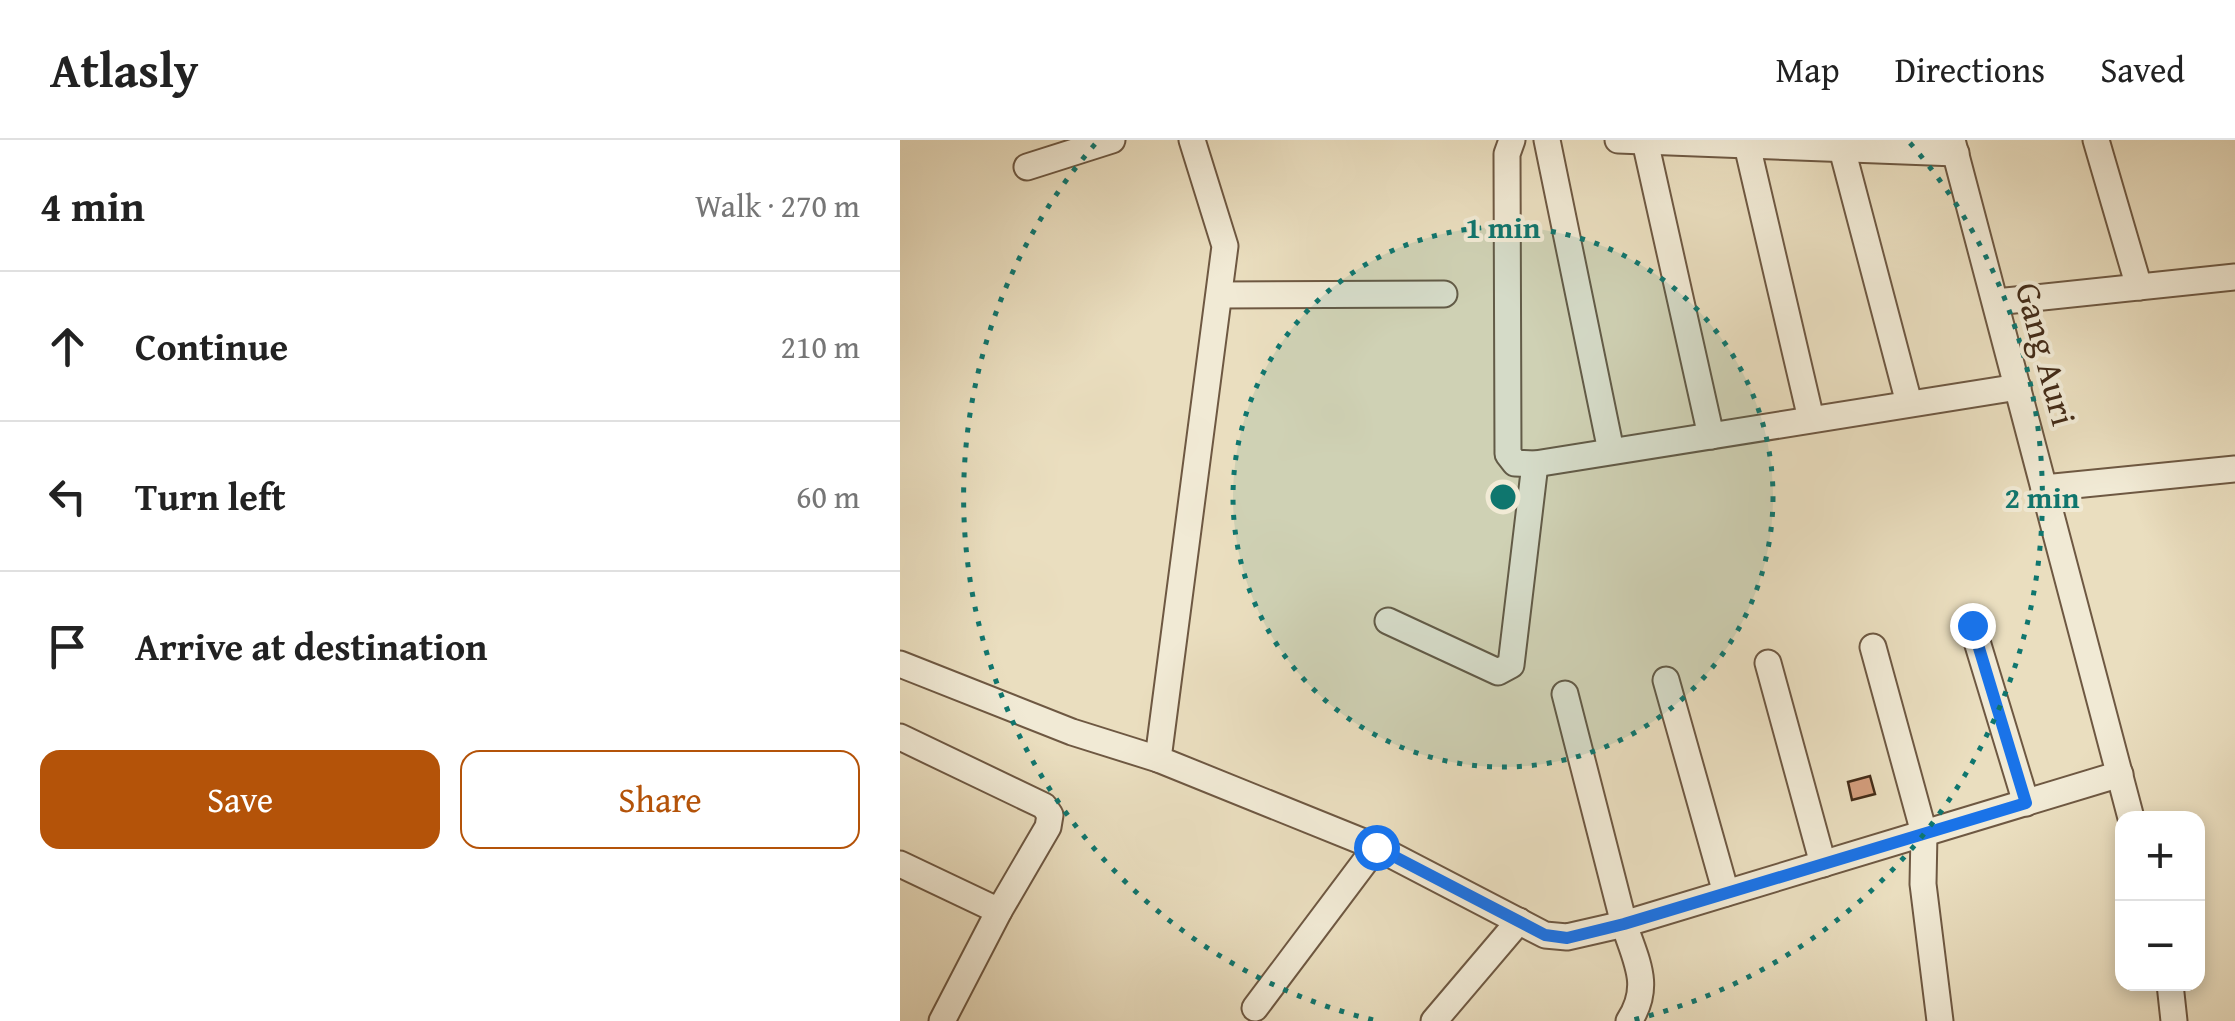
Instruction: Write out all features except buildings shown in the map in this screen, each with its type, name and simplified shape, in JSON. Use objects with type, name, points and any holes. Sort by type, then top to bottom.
[{"type":"street","points":[[1027,168],[1112,140]]},
{"type":"street","points":[[1158,759],[1225,246],[1192,140]]},
{"type":"street","points":[[1512,140],[1506,154],[1508,454],[1515,463],[1535,464],[2018,386]]},
{"type":"street","points":[[1548,140],[1611,452]]},
{"type":"street","points":[[1618,140],[1842,148],[1954,146]]},
{"type":"street","points":[[2096,140],[2139,287]]},
{"type":"street","points":[[1645,141],[1711,436]]},
{"type":"street","points":[[1747,145],[1811,420]]},
{"type":"street","name":"Gang Auri","points":[[1954,146],[2129,811]]},
{"type":"street","points":[[1842,148],[1909,404]]},
{"type":"street","points":[[1996,302],[2235,278]]},
{"type":"street","points":[[1220,296],[1444,294]]},
{"type":"street","points":[[1388,622],[1498,672],[1511,665],[1535,464]]},
{"type":"street","points":[[2044,488],[2235,468]]},
{"type":"street","points":[[1972,625],[2026,803]]},
{"type":"street","points":[[1873,647],[1924,834],[1922,884],[1940,1021]]},
{"type":"street","points":[[1768,663],[1823,864]]},
{"type":"street","points":[[900,664],[1072,732],[1158,759],[1376,847],[1545,935],[1567,938],[1726,894],[2120,774]]},
{"type":"street","points":[[1666,680],[1726,894]]},
{"type":"street","points":[[1565,694],[1643,988],[1629,1021]]},
{"type":"street","points":[[900,737],[1044,806],[1050,815],[1048,827],[942,1021]]},
{"type":"street","points":[[1255,1008],[1376,847]]},
{"type":"street","points":[[900,864],[999,911]]},
{"type":"street","points":[[1434,1021],[1519,921]]},
{"type":"street","points":[[2171,991],[2174,1021]]},
{"type":"route","points":[[1376,847],[1545,935],[1567,938],[2026,803],[1972,625]]}]
